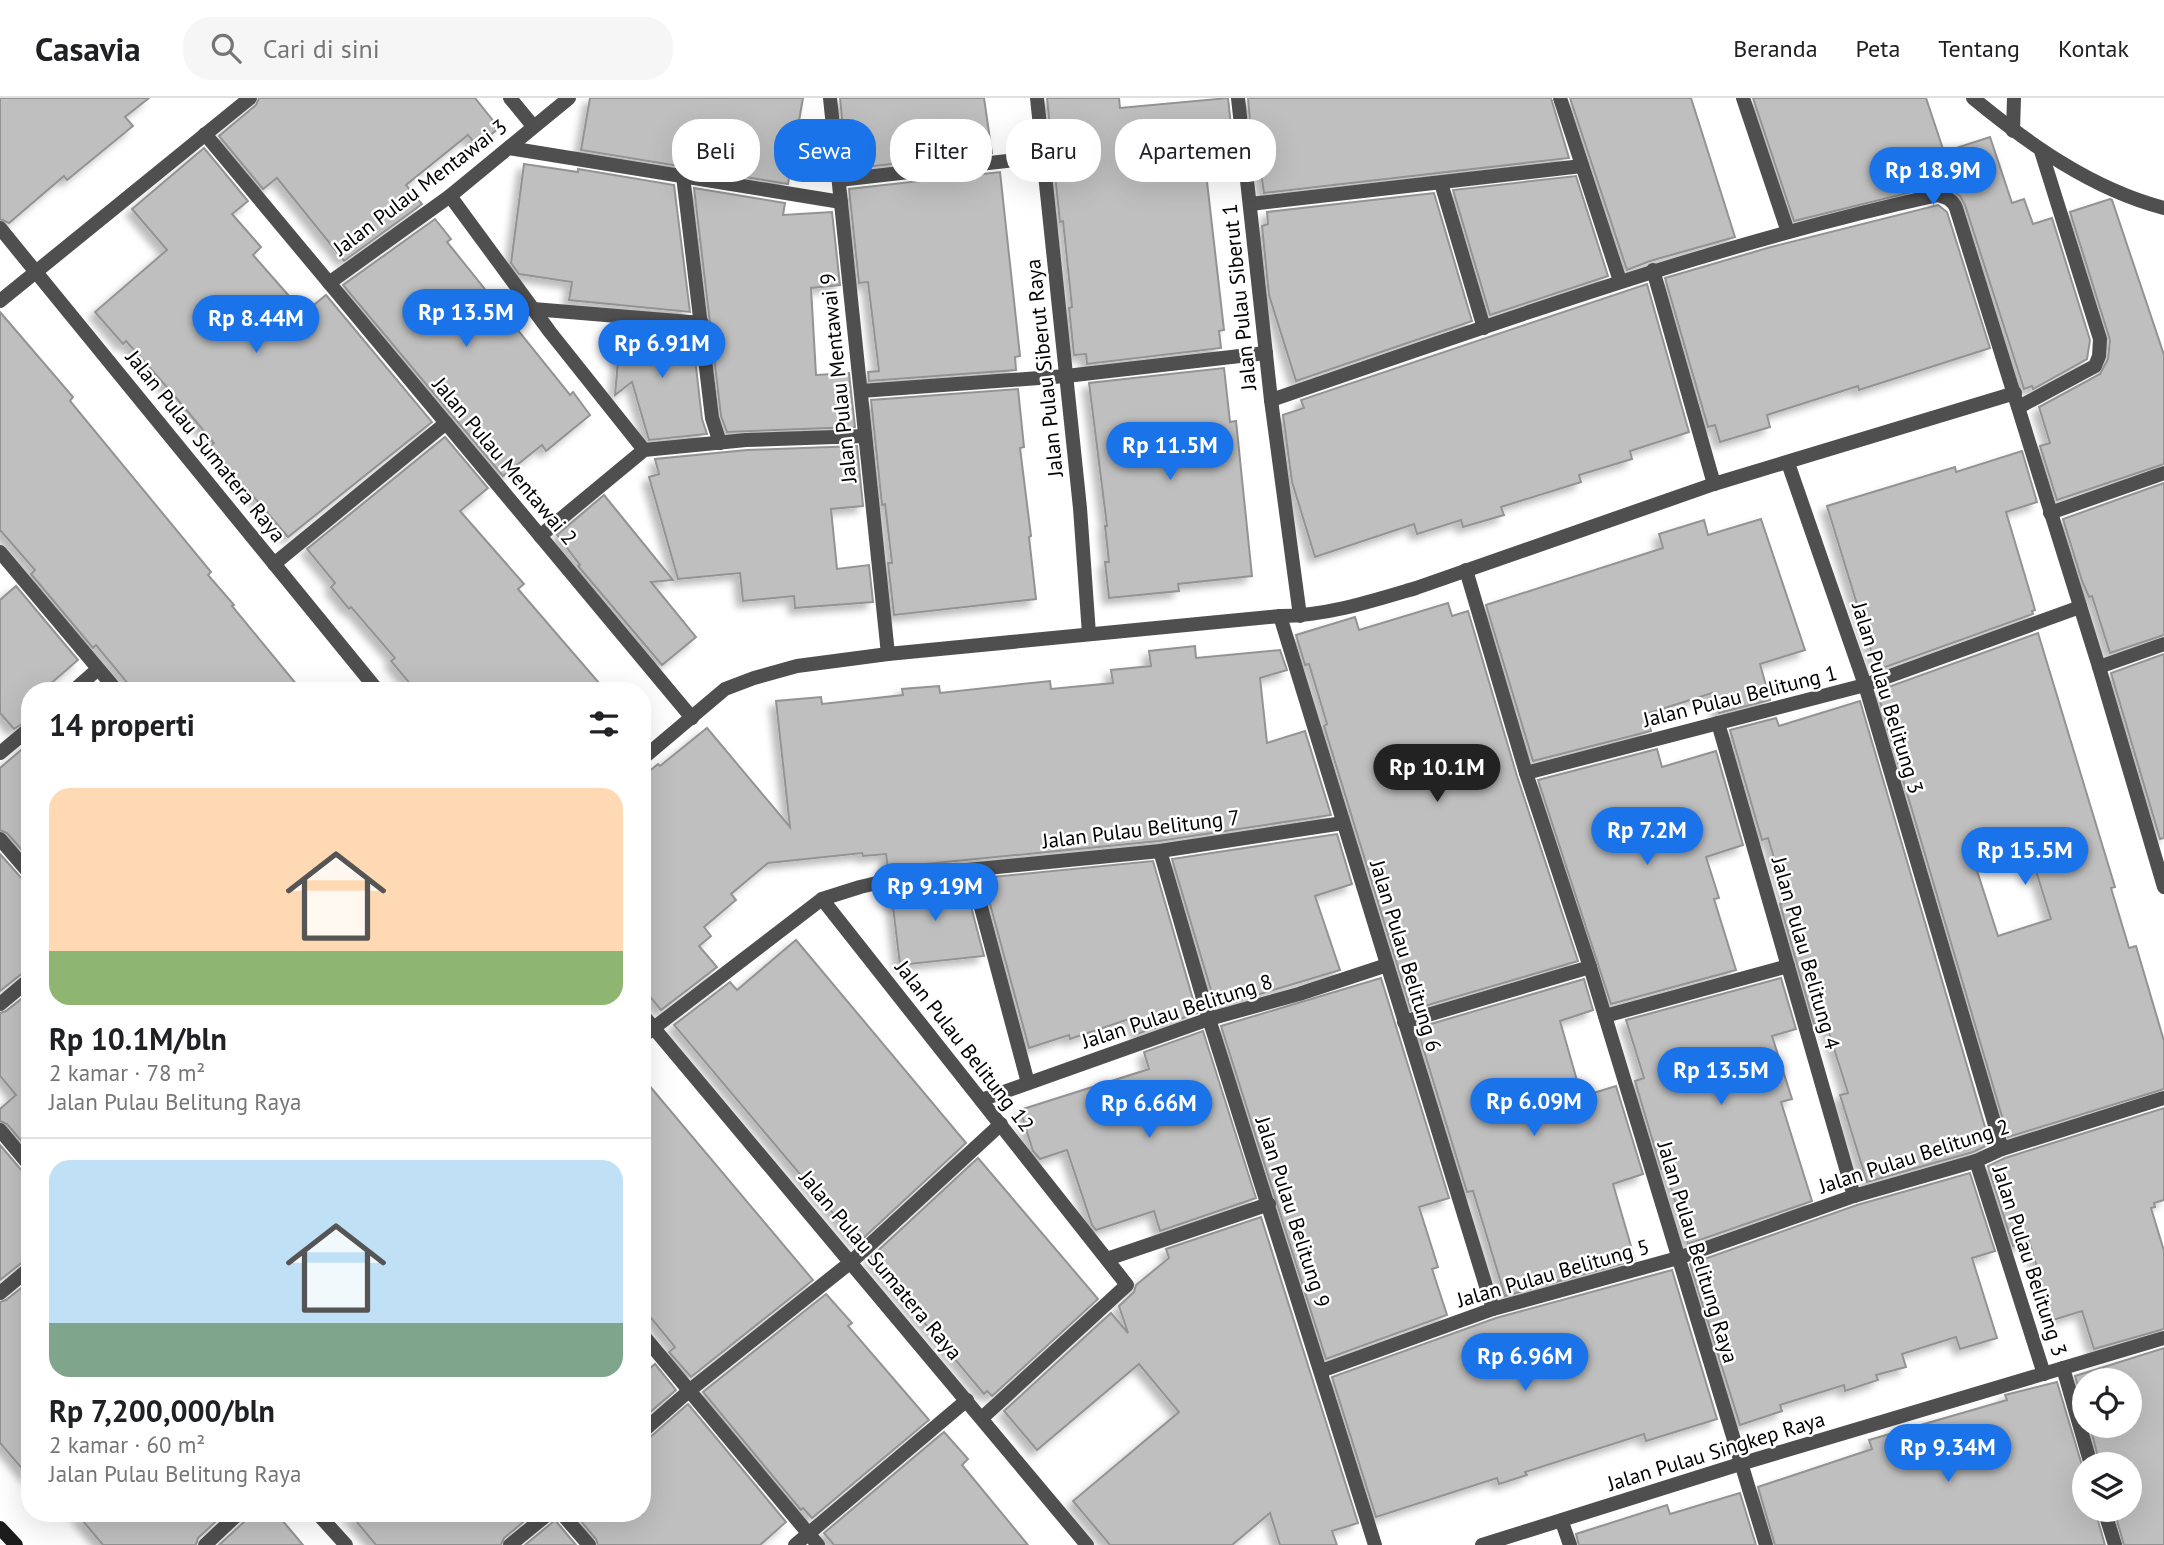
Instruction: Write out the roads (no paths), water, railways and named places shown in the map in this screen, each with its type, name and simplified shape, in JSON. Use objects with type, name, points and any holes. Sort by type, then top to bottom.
[{"type":"street","points":[[0,301],[250,98]]},
{"type":"street","points":[[510,98],[533,126]]},
{"type":"street","name":"Jalan Pulau Mentawai 3","points":[[329,283],[450,196],[569,98]]},
{"type":"street","name":"Jalan Pulau Mentawai 9","points":[[830,98],[832,119]]},
{"type":"street","name":"Jalan Pulau Siberut Raya","points":[[1037,98],[1039,119]]},
{"type":"street","name":"Jalan Pulau Siberut 1","points":[[1238,98],[1271,400],[1300,616]]},
{"type":"street","points":[[1560,98],[1620,281]]},
{"type":"street","points":[[1743,98],[1788,232]]},
{"type":"street","points":[[1973,98],[2041,151],[2081,174],[2164,208]]},
{"type":"street","points":[[2013,131],[2014,98]]},
{"type":"street","name":"Jalan Pulau Mentawai 2","points":[[205,134],[692,718]]},
{"type":"street","points":[[509,148],[672,174]]},
{"type":"street","points":[[651,752],[725,689],[797,666],[888,653],[1300,616],[1366,603],[1714,484],[2017,400],[2095,366],[2099,356],[2100,339],[2041,151]]},
{"type":"street","points":[[876,176],[1006,161]]},
{"type":"street","points":[[1250,204],[1582,166]]},
{"type":"street","points":[[684,182],[712,418],[720,443]]},
{"type":"street","points":[[719,182],[841,202]]},
{"type":"street","name":"Jalan Pulau Mentawai 9","points":[[839,182],[888,653]]},
{"type":"street","name":"Jalan Pulau Siberut Raya","points":[[1046,182],[1080,508],[1089,634]]},
{"type":"street","points":[[1441,183],[1484,328]]},
{"type":"street","points":[[1271,400],[1653,270],[1788,232],[1938,195],[1953,201],[2017,400],[2164,887]]},
{"type":"street","points":[[450,196],[533,309],[645,450]]},
{"type":"street","name":"Jalan Pulau Sumatera Raya","points":[[0,228],[37,270],[369,682]]},
{"type":"street","points":[[1653,270],[1714,484]]},
{"type":"street","points":[[533,309],[702,323]]},
{"type":"street","points":[[860,391],[1066,376],[1266,353]]},
{"type":"street","points":[[274,564],[446,423]]},
{"type":"street","points":[[540,536],[645,450],[746,440],[865,436]]},
{"type":"street","name":"Jalan Pulau Belitung 3","points":[[1788,463],[1865,685],[2001,1149]]},
{"type":"street","points":[[2050,513],[2164,473]]},
{"type":"street","points":[[0,552],[109,682]]},
{"type":"street","name":"Jalan Pulau Belitung Raya","points":[[1466,570],[1526,773],[1590,967],[1766,1545]]},
{"type":"street","name":"Jalan Pulau Belitung 1","points":[[1526,773],[1865,685],[2080,607]]},
{"type":"street","name":"Jalan Pulau Belitung 6","points":[[1280,616],[1493,1309]]},
{"type":"street","points":[[2099,667],[2164,644]]},
{"type":"street","points":[[83,682],[98,669]]},
{"type":"street","name":"Jalan Pulau Belitung 4","points":[[1718,723],[1854,1196]]},
{"type":"street","points":[[0,753],[21,736]]},
{"type":"street","name":"Jalan Pulau Belitung 7","points":[[651,1030],[822,899],[906,876],[1160,851],[1343,823]]},
{"type":"street","points":[[0,839],[21,864]]},
{"type":"street","name":"Jalan Pulau Belitung 9","points":[[1160,851],[1209,1019],[1375,1545]]},
{"type":"street","points":[[971,870],[1028,1083]]},
{"type":"street","name":"Jalan Pulau Belitung 12","points":[[822,899],[1128,1285],[982,1418]]},
{"type":"street","name":"Jalan Pulau Belitung 8","points":[[981,1100],[1209,1019],[1300,994],[1387,965]]},
{"type":"street","points":[[1605,1016],[1788,966]]},
{"type":"street","points":[[1404,1022],[1590,967]]},
{"type":"street","points":[[0,1004],[21,986]]},
{"type":"street","name":"Jalan Pulau Sumatera Raya","points":[[651,1035],[850,1262],[1087,1545]]},
{"type":"street","name":"Jalan Pulau Belitung 2","points":[[1678,1258],[1854,1196],[1976,1161],[2001,1149],[2164,1098]]},
{"type":"street","points":[[651,1424],[850,1262],[1001,1124]]},
{"type":"street","points":[[0,1130],[21,1155]]},
{"type":"street","name":"Jalan Pulau Belitung 3","points":[[1976,1161],[2044,1374]]},
{"type":"street","points":[[1107,1259],[1269,1203]]},
{"type":"street","name":"Jalan Pulau Belitung 5","points":[[1321,1371],[1493,1309],[1678,1258]]},
{"type":"street","points":[[0,1293],[21,1276]]},
{"type":"street","name":"Jalan Pulau Singkep Raya","points":[[1482,1545],[1740,1464],[2164,1338]]},
{"type":"street","points":[[651,1344],[813,1539]]},
{"type":"street","points":[[2063,1368],[2087,1452]]},
{"type":"street","points":[[795,1545],[813,1539],[967,1400]]},
{"type":"street","points":[[205,1545],[229,1522]]},
{"type":"street","points":[[325,1522],[346,1545]]},
{"type":"street","points":[[510,1545],[538,1522]]},
{"type":"street","points":[[569,1522],[589,1545]]},
{"type":"street","points":[[1562,1522],[1570,1545]]},
{"type":"street","points":[[2108,1522],[2115,1545]]},
{"type":"street","points":[[0,1528],[16,1545]]}]
